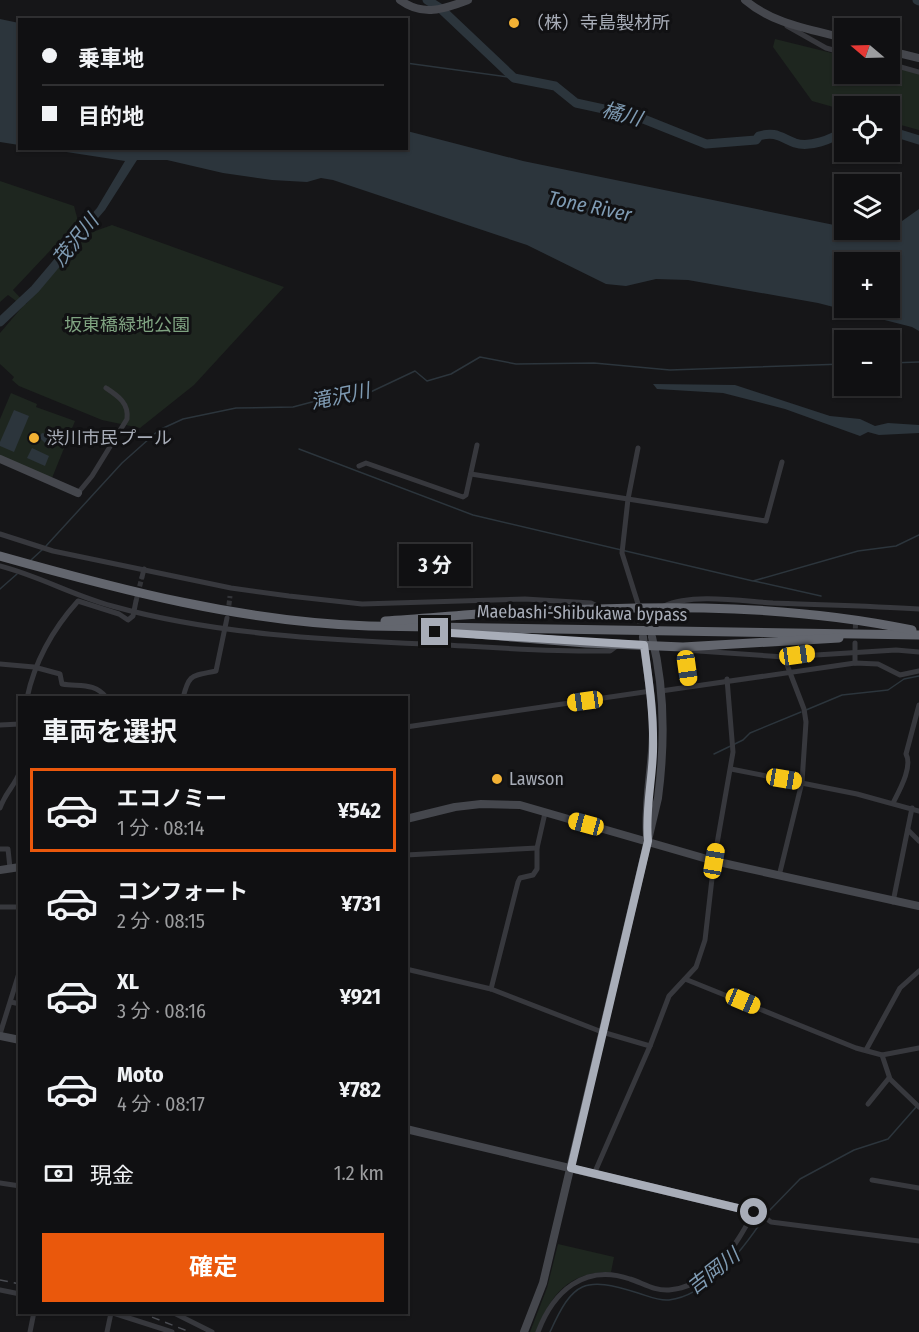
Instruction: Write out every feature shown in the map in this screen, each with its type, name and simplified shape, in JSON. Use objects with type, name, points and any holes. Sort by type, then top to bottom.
[{"type":"highway","name":"Maebashi-Shibukawa bypass","points":[[0,556],[5,567],[38,566],[112,586],[231,613],[323,623],[369,626],[919,633]]},
{"type":"highway","points":[[323,623],[603,608],[641,612],[663,606],[786,613],[884,624],[919,633]]},
{"type":"highway","points":[[369,626],[388,631],[466,633],[619,644],[648,641],[684,648],[816,640],[883,633]]},
{"type":"street","points":[[400,0],[415,8],[436,11],[468,0]]},
{"type":"street","points":[[745,0],[757,10],[834,50]]},
{"type":"street","points":[[779,21],[834,35]]},
{"type":"street","points":[[900,53],[919,58]]},
{"type":"street","points":[[900,67],[919,72]]},
{"type":"street","points":[[0,459],[78,492],[92,476],[127,419],[128,413],[122,400],[106,388]]},
{"type":"street","points":[[359,466],[366,463],[463,497],[466,495],[477,445]]},
{"type":"street","points":[[638,448],[628,499],[622,554],[641,612]]},
{"type":"street","points":[[471,474],[766,521],[782,462]]},
{"type":"street","points":[[0,534],[53,551],[231,588],[362,604],[525,599],[591,603],[603,608]]},
{"type":"street","points":[[5,567],[112,606],[225,628],[382,644],[575,652],[610,651],[619,644]]},
{"type":"street","points":[[142,577],[144,569]]},
{"type":"street","points":[[230,596],[231,588]]},
{"type":"street","points":[[663,606],[676,601],[728,598],[771,603],[919,609]]},
{"type":"street","points":[[27,696],[39,655],[63,618],[78,601],[119,614],[125,620],[130,619],[136,601]]},
{"type":"street","points":[[430,612],[431,603]]},
{"type":"street","points":[[856,614],[857,606]]},
{"type":"street","points":[[184,696],[188,679],[216,671],[227,618]]},
{"type":"street","points":[[429,645],[430,635]]},
{"type":"street","points":[[648,641],[653,751],[646,820],[648,841]]},
{"type":"street","points":[[524,1332],[543,1283],[648,841],[661,771],[661,691],[648,641]]},
{"type":"street","points":[[855,643],[855,663]]},
{"type":"street","points":[[689,685],[684,648],[784,657],[855,651],[919,652]]},
{"type":"street","points":[[778,877],[802,782],[804,709],[784,657]]},
{"type":"street","points":[[661,691],[727,679],[855,663],[878,664],[900,675],[919,671]]},
{"type":"street","points":[[0,664],[34,667],[60,674],[62,684],[99,688],[105,696]]},
{"type":"street","points":[[594,1174],[650,1046],[669,996],[696,967],[705,940],[714,861],[731,769],[733,740],[727,679]]},
{"type":"street","points":[[408,727],[651,691]]},
{"type":"street","points":[[893,803],[906,772],[909,759],[906,754],[919,705]]},
{"type":"street","points":[[0,725],[18,724]]},
{"type":"street","points":[[731,769],[802,782],[919,811]]},
{"type":"street","points":[[0,808],[5,793],[16,782],[18,776]]},
{"type":"street","points":[[408,819],[455,807],[481,804],[520,805],[714,861],[778,877],[919,906]]},
{"type":"street","points":[[893,902],[912,808]]},
{"type":"street","points":[[491,989],[518,882],[520,878],[536,873],[537,848],[545,813]]},
{"type":"street","points":[[908,830],[919,841]]},
{"type":"street","points":[[408,855],[537,848]]},
{"type":"street","points":[[0,849],[8,849],[10,868]]},
{"type":"street","points":[[0,870],[18,867]]},
{"type":"street","points":[[0,907],[18,907]]},
{"type":"street","points":[[408,969],[491,989],[602,1032],[650,1046]]},
{"type":"street","points":[[866,1050],[900,988],[919,971]]},
{"type":"street","points":[[18,976],[0,1035],[18,1040]]},
{"type":"street","points":[[685,979],[844,1044],[882,1055],[919,1047]]},
{"type":"street","points":[[10,1002],[18,1004]]},
{"type":"street","points":[[882,1055],[889,1078],[919,1107]]},
{"type":"street","points":[[868,1104],[889,1078]]},
{"type":"street","points":[[408,1129],[757,1213],[770,1221],[919,1241]]},
{"type":"street","points":[[872,1180],[919,1188]]},
{"type":"street","points":[[0,1183],[18,1186]]},
{"type":"street","points":[[538,1332],[551,1304],[560,1293],[567,1286],[587,1276],[618,1276],[652,1288],[666,1290],[702,1277],[728,1256],[757,1213]]},
{"type":"street","points":[[0,1290],[18,1294]]},
{"type":"street","points":[[30,1332],[34,1314]]},
{"type":"street","points":[[107,1332],[111,1314]]},
{"type":"street","points":[[114,1314],[172,1332]]},
{"type":"street","points":[[176,1314],[212,1332]]},
{"type":"green space","points":[[775,39],[834,54],[834,84],[900,84],[900,68],[919,73],[919,130],[900,125],[900,96],[834,96],[834,107],[812,101],[773,47]]},
{"type":"green space","name":"坂東橋緑地公園","points":[[0,181],[74,206],[78,221],[13,290],[26,304],[87,234],[112,225],[284,287],[194,385],[140,428],[102,420],[19,386],[12,380],[14,377],[0,364],[0,333],[23,306],[8,295],[0,302]]},
{"type":"green space","name":"渋川市民プール","points":[[11,393],[37,404],[36,407],[75,421],[52,478],[0,456],[0,419]]},
{"type":"green space","points":[[558,1244],[614,1257],[611,1272],[583,1276],[572,1281],[555,1297],[536,1332],[530,1332],[547,1288]]},
{"type":"water","points":[[0,19],[18,23],[18,145],[0,142]]},
{"type":"water","name":"Tone River","points":[[408,131],[523,161],[834,225],[834,240],[900,240],[900,222],[919,209],[919,331],[877,318],[900,318],[900,252],[834,252],[834,307],[688,280],[656,279],[626,286],[606,284],[527,245],[333,180],[321,178],[307,182],[272,180],[223,173],[167,160],[137,160],[105,210],[73,247],[67,242],[97,208],[125,161],[54,150],[408,150]]},
{"type":"water","points":[[653,384],[735,385],[830,416],[860,419],[875,426],[888,423],[919,425],[919,433],[879,435],[868,432],[860,436],[785,409],[723,393],[657,389]]},
{"type":"water","points":[[14,410],[29,416],[14,452],[0,446],[0,442]]},
{"type":"water","points":[[42,433],[54,436],[55,444],[48,446],[39,437]]},
{"type":"water","points":[[32,448],[49,456],[45,466],[27,458]]},
{"type":"waterway","name":"橘川","points":[[427,0],[440,8],[514,78],[555,86],[576,103],[636,116],[706,144],[756,140],[759,136],[769,134],[795,143],[814,144],[834,136]]},
{"type":"waterway","points":[[408,63],[516,78]]},
{"type":"waterway","name":"橘川","points":[[900,134],[919,140]]},
{"type":"waterway","name":"茂沢川","points":[[0,322],[35,289],[78,238]]},
{"type":"waterway","name":"滝沢川","points":[[46,546],[122,463],[159,430],[183,419],[236,408],[293,407],[327,398],[362,396],[415,371],[427,381],[451,374],[480,357],[516,364],[594,363],[670,370],[834,364]]},
{"type":"waterway","name":"滝沢川","points":[[900,363],[919,362]]},
{"type":"waterway","points":[[299,449],[473,515],[753,581],[858,551],[896,546],[919,535]]},
{"type":"waterway","name":"滝沢川","points":[[31,560],[43,549]]},
{"type":"waterway","name":"滝沢川","points":[[0,589],[17,574]]},
{"type":"waterway","points":[[754,581],[821,596]]},
{"type":"waterway","points":[[806,710],[842,695],[888,690],[904,679],[919,676]]},
{"type":"waterway","points":[[714,754],[743,740],[750,733],[801,712]]},
{"type":"waterway","name":"吉岡川","points":[[766,1214],[800,1179],[854,1150],[888,1139],[917,1106]]},
{"type":"waterway","name":"吉岡川","points":[[550,1332],[566,1302],[582,1287],[592,1284],[620,1288],[665,1300],[684,1296],[698,1289],[724,1269],[764,1218]]},
{"type":"tunnel","points":[[136,601],[142,577]]},
{"type":"tunnel","points":[[228,613],[230,596]]},
{"type":"tunnel","points":[[855,636],[856,614]]},
{"type":"tunnel","points":[[640,615],[643,636]]},
{"type":"tunnel","points":[[645,615],[651,634]]},
{"type":"railway","points":[[0,1280],[18,1284]]},
{"type":"railway","points":[[144,1314],[190,1332]]},
{"type":"place","name":"（株）寺島製材所","points":[[514,23]]},
{"type":"place","name":"渋川市民プール","points":[[34,438]]},
{"type":"place","name":"Lawson","points":[[497,779]]},
{"type":"route","points":[[435,632],[644,645],[651,691],[653,727],[652,770],[646,820],[648,841],[571,1168],[754,1212]]}]
